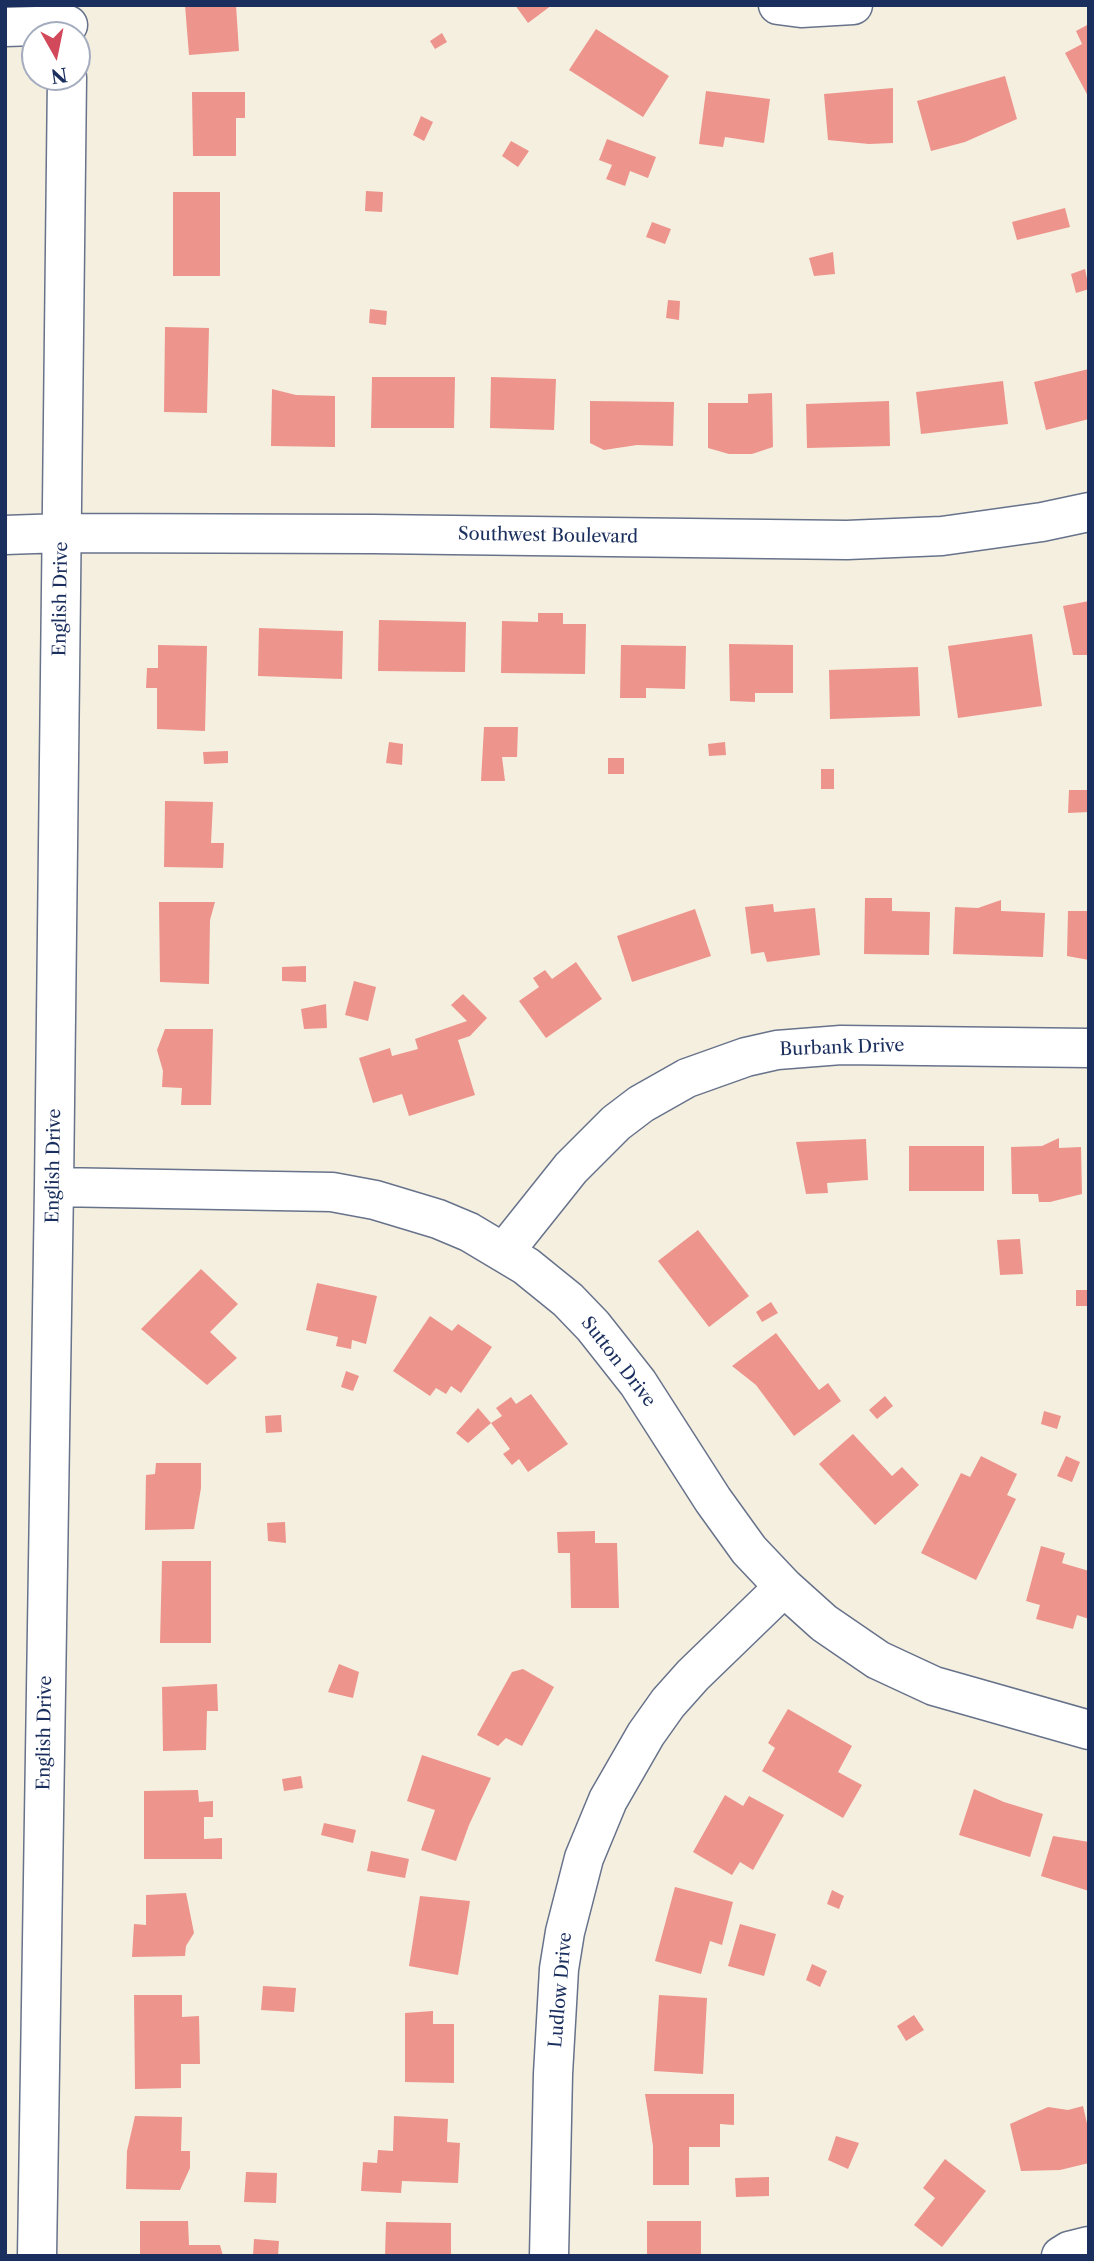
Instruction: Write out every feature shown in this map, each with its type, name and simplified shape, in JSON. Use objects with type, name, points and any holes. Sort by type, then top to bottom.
[{"type":"street","points":[[778,5],[801,8],[853,5]]},
{"type":"street","name":"English Drive","points":[[37,2256],[54,1187],[67,91]]},
{"type":"street","name":"Southwest Boulevard","points":[[5,536],[62,533],[373,534],[847,540],[942,536],[1042,522],[1089,512]]},
{"type":"street","name":"Burbank Drive","points":[[504,1252],[571,1168],[616,1123],[641,1104],[687,1079],[746,1057],[777,1050],[841,1045],[1089,1048]]},
{"type":"street","name":"Sutton Drive","points":[[54,1187],[332,1192],[375,1200],[438,1219],[469,1232],[526,1266],[593,1326],[638,1383],[713,1500],[749,1550],[784,1587],[824,1623],[878,1660],[934,1686],[1089,1730]]},
{"type":"street","name":"Ludlow Drive","points":[[549,2256],[553,2074],[559,1969],[565,1932],[584,1858],[608,1800],[646,1734],[668,1703],[693,1675],[784,1587]]},
{"type":"street","points":[[1061,2256],[1089,2246]]},
{"type":"building","points":[[185,5],[236,5],[239,51],[189,55]]},
{"type":"building","points":[[515,5],[552,5],[528,23]]},
{"type":"building","points":[[1089,24],[1089,98],[1065,53],[1082,44],[1076,31]]},
{"type":"building","points":[[596,29],[669,76],[643,117],[569,70]]},
{"type":"building","points":[[442,33],[447,42],[435,49],[430,41]]},
{"type":"building","points":[[1005,76],[1017,119],[965,142],[931,151],[917,101]]},
{"type":"building","points":[[893,88],[893,143],[869,144],[828,140],[824,94]]},
{"type":"building","points":[[706,91],[770,99],[764,143],[725,137],[723,147],[699,144]]},
{"type":"building","points":[[192,92],[245,92],[245,118],[236,118],[236,156],[193,156]]},
{"type":"building","points":[[421,116],[433,122],[424,141],[413,135]]},
{"type":"building","points":[[607,139],[656,157],[648,178],[630,171],[625,186],[606,179],[612,165],[599,160]]},
{"type":"building","points":[[511,141],[529,151],[518,167],[502,156]]},
{"type":"building","points":[[366,191],[383,192],[382,212],[365,211]]},
{"type":"building","points":[[173,192],[220,192],[220,276],[173,276]]},
{"type":"building","points":[[1065,208],[1070,227],[1017,240],[1012,222]]},
{"type":"building","points":[[652,222],[671,229],[665,244],[646,237]]},
{"type":"building","points":[[833,252],[835,274],[814,276],[809,258]]},
{"type":"building","points":[[1085,269],[1089,289],[1076,293],[1071,274]]},
{"type":"building","points":[[668,300],[680,301],[679,320],[666,318]]},
{"type":"building","points":[[370,309],[387,311],[386,325],[369,323]]},
{"type":"building","points":[[165,327],[209,328],[207,413],[164,412]]},
{"type":"building","points":[[1089,369],[1089,419],[1046,430],[1034,382]]},
{"type":"building","points":[[372,377],[455,377],[454,428],[371,428]]},
{"type":"building","points":[[491,377],[556,379],[554,430],[490,428]]},
{"type":"building","points":[[1003,381],[1008,424],[921,434],[916,392]]},
{"type":"building","points":[[272,389],[296,395],[335,396],[335,447],[271,446]]},
{"type":"building","points":[[772,393],[773,447],[752,454],[729,454],[708,448],[708,403],[748,403],[748,394]]},
{"type":"building","points":[[590,401],[674,402],[673,446],[637,445],[604,450],[590,443]]},
{"type":"building","points":[[889,401],[890,446],[807,448],[806,404]]},
{"type":"building","points":[[1089,601],[1089,655],[1073,655],[1063,606]]},
{"type":"building","points":[[538,613],[563,613],[563,624],[586,624],[585,674],[501,673],[502,621],[538,622]]},
{"type":"building","points":[[379,620],[466,622],[465,672],[378,671]]},
{"type":"building","points":[[259,628],[343,631],[342,679],[258,676]]},
{"type":"building","points":[[1032,634],[1042,706],[958,718],[948,646]]},
{"type":"building","points":[[729,644],[793,645],[793,693],[755,693],[755,702],[730,701]]},
{"type":"building","points":[[158,645],[207,646],[205,731],[157,729],[157,688],[146,688],[147,668],[158,668]]},
{"type":"building","points":[[621,645],[686,646],[685,689],[646,688],[646,698],[620,698]]},
{"type":"building","points":[[918,667],[920,716],[830,719],[829,670]]},
{"type":"building","points":[[484,727],[518,727],[517,757],[502,757],[505,781],[481,781]]},
{"type":"building","points":[[389,742],[403,744],[402,765],[386,763]]},
{"type":"building","points":[[725,742],[726,755],[709,756],[708,744]]},
{"type":"building","points":[[228,751],[228,763],[204,764],[203,752]]},
{"type":"building","points":[[608,758],[624,758],[624,774],[608,774]]},
{"type":"building","points":[[821,769],[834,769],[834,789],[821,789]]},
{"type":"building","points":[[1069,790],[1089,790],[1089,812],[1068,813]]},
{"type":"building","points":[[165,801],[213,802],[211,843],[224,843],[223,868],[164,867]]},
{"type":"building","points":[[865,898],[892,898],[892,911],[930,912],[929,955],[864,954]]},
{"type":"building","points":[[1001,900],[1001,911],[1045,913],[1043,957],[953,954],[955,907],[978,908]]},
{"type":"building","points":[[159,902],[215,902],[210,920],[209,984],[160,982]]},
{"type":"building","points":[[773,904],[774,912],[815,908],[820,955],[767,962],[764,952],[751,954],[745,907]]},
{"type":"building","points":[[695,909],[711,956],[632,982],[617,936]]},
{"type":"building","points":[[1068,911],[1089,911],[1089,960],[1067,956]]},
{"type":"building","points":[[576,962],[602,999],[546,1038],[519,1001],[539,987],[533,978],[545,970],[552,979]]},
{"type":"building","points":[[306,966],[306,982],[282,981],[282,967]]},
{"type":"building","points":[[354,981],[376,987],[368,1021],[345,1015]]},
{"type":"building","points":[[463,994],[487,1018],[470,1036],[458,1040],[475,1095],[409,1116],[402,1094],[373,1103],[359,1058],[390,1048],[392,1056],[418,1049],[415,1039],[467,1021],[451,1005]]},
{"type":"building","points":[[326,1004],[327,1028],[304,1029],[301,1009]]},
{"type":"building","points":[[165,1029],[213,1029],[211,1105],[181,1105],[182,1088],[162,1087],[163,1071],[157,1050]]},
{"type":"building","points":[[1059,1138],[1059,1148],[1081,1147],[1082,1194],[1039,1202],[1038,1194],[1012,1194],[1011,1147],[1042,1146]]},
{"type":"building","points":[[866,1139],[868,1180],[827,1183],[828,1193],[806,1194],[796,1142]]},
{"type":"building","points":[[909,1146],[984,1146],[984,1191],[909,1191]]},
{"type":"building","points":[[698,1230],[749,1296],[709,1327],[658,1261]]},
{"type":"building","points":[[1020,1239],[1023,1274],[1000,1275],[997,1240]]},
{"type":"building","points":[[201,1269],[238,1304],[210,1332],[237,1358],[207,1385],[141,1329]]},
{"type":"building","points":[[317,1283],[377,1296],[366,1344],[352,1340],[351,1349],[336,1346],[338,1337],[306,1330]]},
{"type":"building","points":[[1076,1290],[1089,1290],[1089,1306],[1076,1306]]},
{"type":"building","points":[[771,1302],[778,1313],[762,1322],[756,1312]]},
{"type":"building","points":[[430,1316],[452,1331],[458,1324],[492,1347],[461,1393],[451,1386],[446,1394],[436,1388],[430,1396],[393,1371]]},
{"type":"building","points":[[776,1333],[819,1390],[828,1383],[841,1401],[794,1436],[756,1385],[732,1366]]},
{"type":"building","points":[[346,1371],[359,1376],[353,1391],[341,1387]]},
{"type":"building","points":[[531,1394],[568,1444],[528,1472],[519,1459],[512,1465],[503,1454],[510,1449],[491,1423],[502,1416],[496,1408],[511,1397],[516,1404]]},
{"type":"building","points":[[885,1396],[893,1406],[877,1419],[869,1410]]},
{"type":"building","points":[[478,1408],[491,1423],[468,1443],[456,1433]]},
{"type":"building","points":[[1044,1411],[1061,1416],[1057,1429],[1041,1424]]},
{"type":"building","points":[[281,1415],[282,1432],[266,1433],[265,1416]]},
{"type":"building","points":[[853,1434],[892,1476],[902,1467],[919,1485],[875,1525],[819,1464]]},
{"type":"building","points":[[981,1456],[1017,1474],[1007,1495],[1016,1499],[976,1580],[921,1553],[961,1473],[970,1477]]},
{"type":"building","points":[[1066,1456],[1080,1462],[1072,1482],[1057,1476]]},
{"type":"building","points":[[156,1463],[201,1463],[201,1488],[194,1529],[145,1530],[146,1475],[155,1474]]},
{"type":"building","points":[[285,1522],[286,1543],[268,1541],[267,1523]]},
{"type":"building","points":[[595,1531],[595,1543],[617,1543],[619,1608],[571,1608],[570,1553],[558,1553],[557,1532]]},
{"type":"building","points":[[1041,1546],[1065,1553],[1062,1563],[1089,1571],[1089,1619],[1077,1615],[1073,1629],[1036,1619],[1040,1605],[1026,1601]]},
{"type":"building","points":[[162,1561],[211,1561],[211,1643],[160,1643]]},
{"type":"building","points":[[339,1664],[359,1672],[353,1698],[328,1692]]},
{"type":"building","points":[[523,1669],[554,1687],[522,1746],[506,1738],[498,1746],[477,1735],[512,1672]]},
{"type":"building","points":[[217,1684],[218,1711],[207,1711],[206,1750],[163,1751],[162,1687]]},
{"type":"building","points":[[788,1709],[852,1746],[838,1772],[862,1785],[843,1818],[762,1771],[775,1748],[768,1743]]},
{"type":"building","points":[[422,1755],[491,1778],[456,1861],[421,1850],[435,1810],[407,1801]]},
{"type":"building","points":[[301,1776],[303,1788],[284,1791],[282,1779]]},
{"type":"building","points":[[974,1789],[1043,1814],[1030,1857],[959,1835]]},
{"type":"building","points":[[198,1790],[199,1802],[213,1801],[213,1817],[204,1817],[204,1839],[222,1838],[222,1859],[144,1859],[144,1791]]},
{"type":"building","points":[[725,1795],[743,1806],[749,1796],[784,1815],[753,1870],[740,1862],[732,1875],[693,1852]]},
{"type":"building","points":[[324,1823],[356,1830],[353,1843],[321,1835]]},
{"type":"building","points":[[1053,1836],[1089,1842],[1089,1891],[1041,1876]]},
{"type":"building","points":[[371,1851],[409,1859],[405,1878],[367,1871]]},
{"type":"building","points":[[675,1887],[733,1902],[722,1945],[710,1941],[701,1974],[655,1961]]},
{"type":"building","points":[[832,1890],[844,1896],[839,1909],[827,1904]]},
{"type":"building","points":[[186,1893],[194,1933],[186,1946],[185,1956],[132,1957],[134,1924],[146,1925],[146,1895]]},
{"type":"building","points":[[420,1896],[470,1901],[458,1975],[409,1966]]},
{"type":"building","points":[[740,1924],[776,1934],[764,1976],[728,1966]]},
{"type":"building","points":[[812,1964],[827,1971],[820,1987],[806,1980]]},
{"type":"building","points":[[263,1986],[296,1988],[294,2012],[261,2010]]},
{"type":"building","points":[[134,1995],[182,1995],[182,2017],[199,2016],[200,2064],[181,2064],[181,2088],[135,2089]]},
{"type":"building","points":[[659,1995],[707,1998],[703,2074],[654,2071]]},
{"type":"building","points":[[433,2011],[433,2024],[454,2024],[454,2083],[405,2082],[405,2013]]},
{"type":"building","points":[[914,2015],[924,2030],[906,2041],[897,2026]]},
{"type":"building","points":[[645,2094],[734,2094],[734,2125],[720,2124],[720,2147],[689,2147],[689,2185],[653,2185],[653,2146]]},
{"type":"building","points":[[1083,2106],[1089,2132],[1089,2163],[1060,2170],[1021,2171],[1010,2124],[1048,2107],[1068,2110]]},
{"type":"building","points":[[135,2116],[182,2117],[181,2151],[190,2151],[190,2168],[180,2190],[126,2189],[127,2151]]},
{"type":"building","points":[[394,2116],[448,2119],[447,2142],[460,2143],[458,2183],[402,2181],[401,2193],[361,2191],[363,2162],[377,2163],[378,2150],[393,2151]]},
{"type":"building","points":[[836,2136],[859,2143],[848,2169],[828,2160]]},
{"type":"building","points":[[945,2159],[986,2191],[942,2247],[914,2225],[935,2198],[923,2188]]},
{"type":"building","points":[[246,2172],[277,2173],[276,2203],[244,2202]]},
{"type":"building","points":[[769,2177],[769,2196],[736,2197],[735,2178]]},
{"type":"building","points":[[140,2221],[188,2221],[189,2245],[220,2245],[223,2256],[140,2256]]},
{"type":"building","points":[[647,2221],[701,2221],[701,2256],[647,2256]]},
{"type":"building","points":[[386,2222],[451,2223],[451,2256],[385,2256]]},
{"type":"building","points":[[254,2239],[279,2241],[278,2256],[253,2256]]}]
